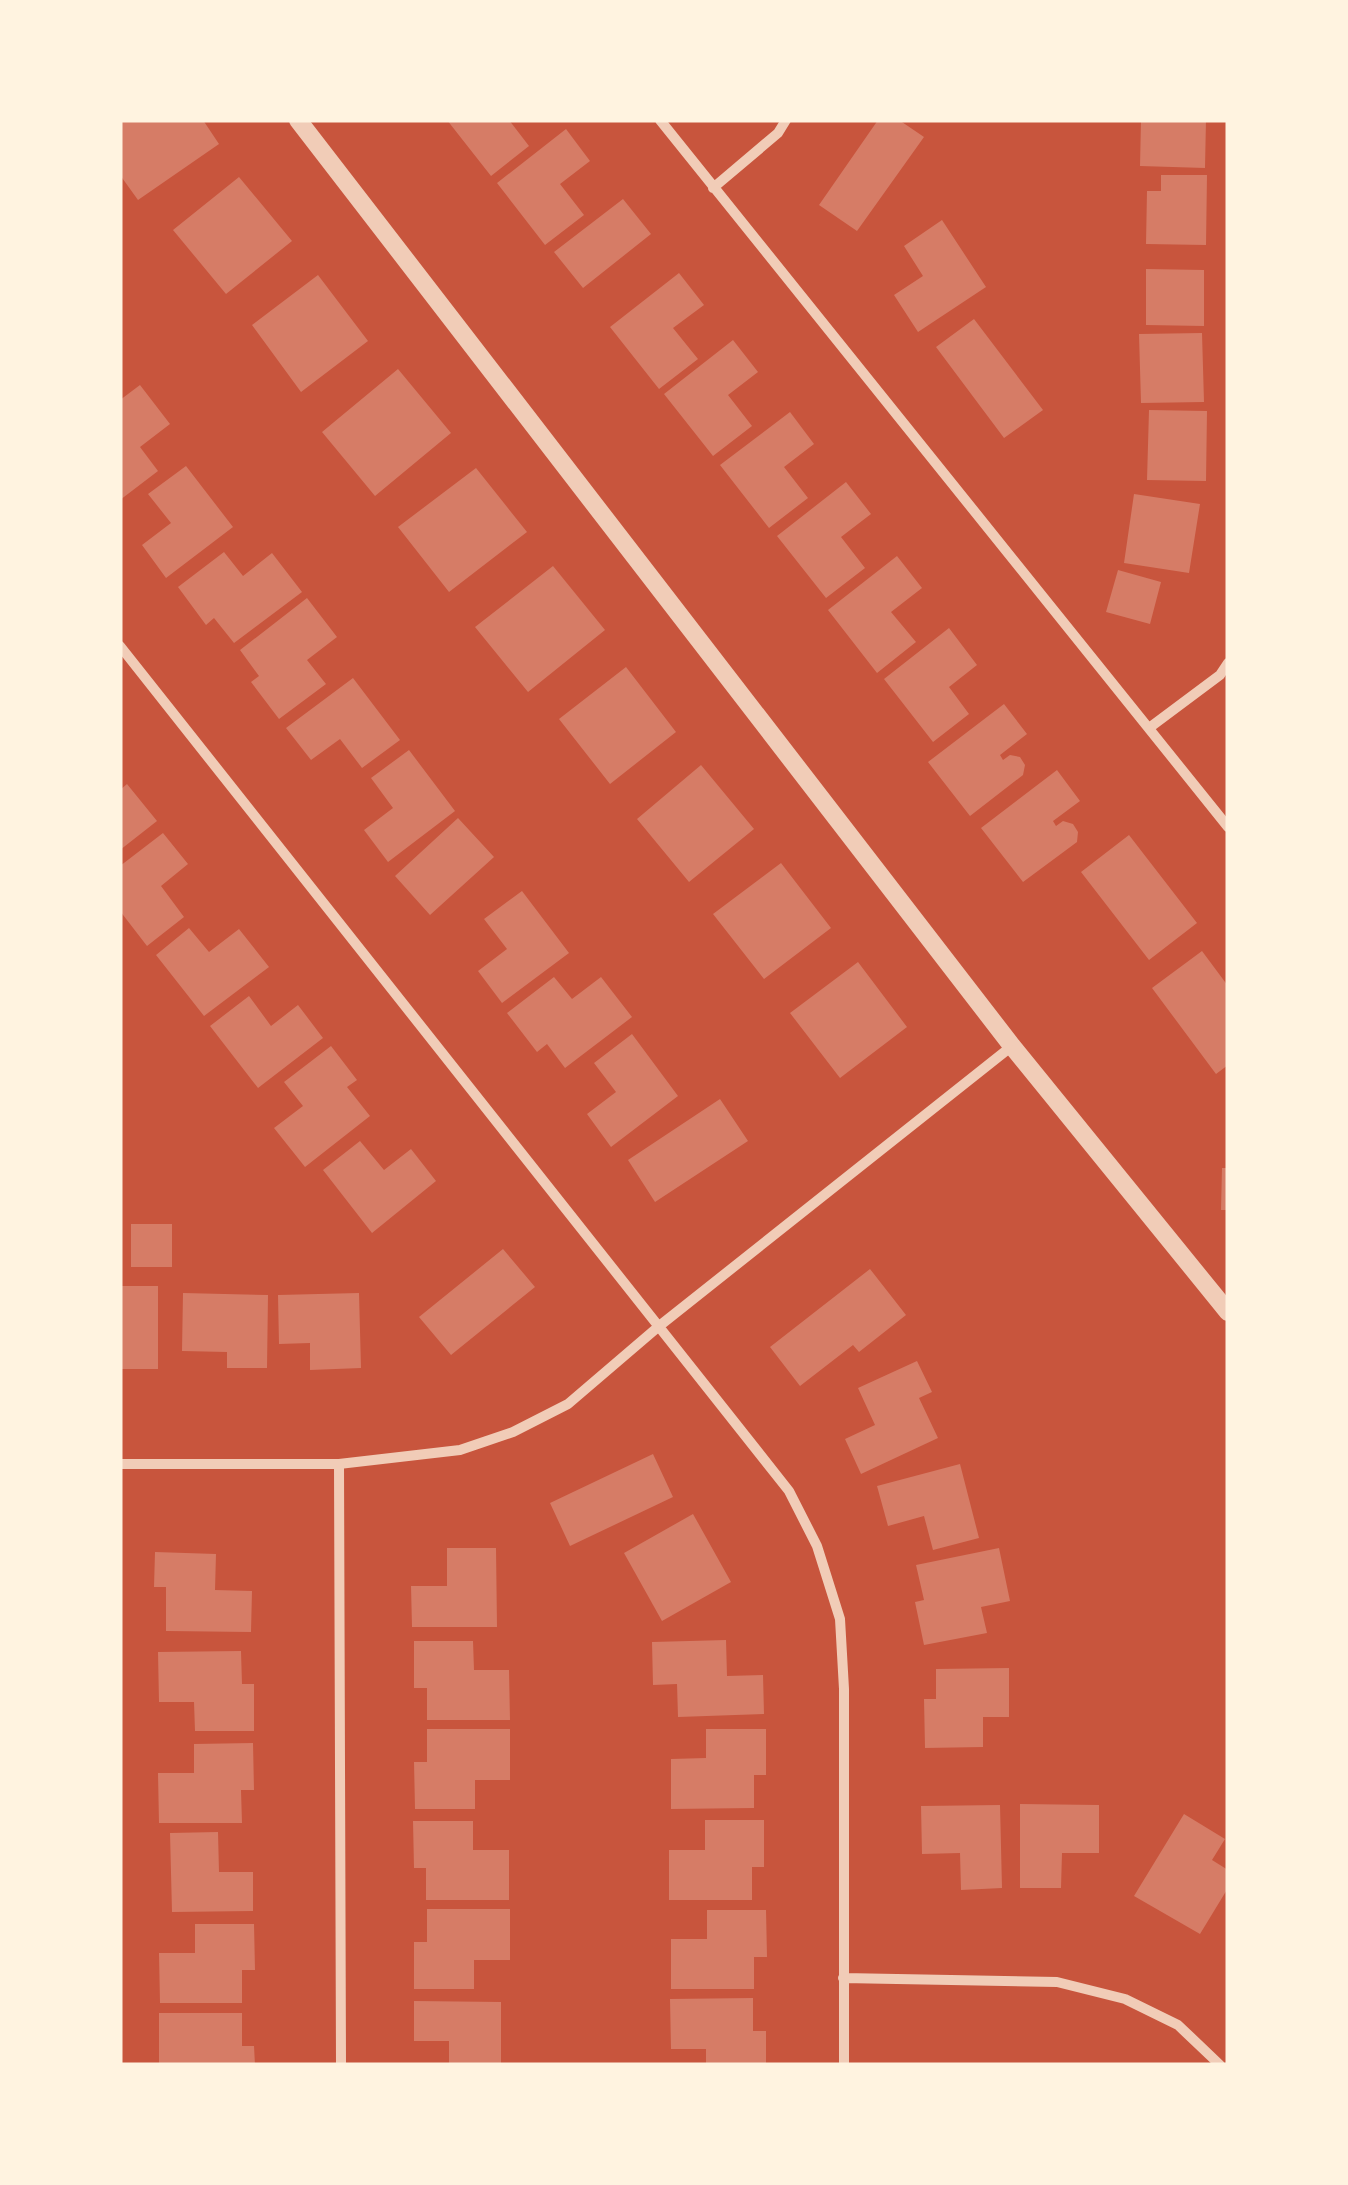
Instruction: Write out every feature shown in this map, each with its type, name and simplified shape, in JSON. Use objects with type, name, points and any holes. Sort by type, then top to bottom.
[{"type":"street","points":[[298,120],[1012,1046],[1228,1312]]},
{"type":"street","points":[[660,120],[1228,827]]},
{"type":"street","points":[[713,188],[778,134],[786,120]]},
{"type":"street","points":[[120,646],[788,1492],[817,1546],[840,1619],[844,1689],[844,2065]]},
{"type":"street","points":[[1149,728],[1220,675],[1228,664]]},
{"type":"street","points":[[120,1464],[339,1464],[460,1450],[513,1432],[568,1404],[658,1326],[1012,1046]]},
{"type":"street","points":[[339,1464],[342,2065]]},
{"type":"street","points":[[843,1978],[1057,1982],[1124,1999],[1178,2025],[1220,2065]]},
{"type":"building","points":[[120,120],[203,120],[219,144],[138,200],[120,175]]},
{"type":"building","points":[[447,120],[509,120],[529,146],[491,176]]},
{"type":"building","points":[[878,120],[899,120],[924,137],[857,231],[819,205]]},
{"type":"building","points":[[1141,120],[1206,120],[1205,168],[1140,166]]},
{"type":"building","points":[[566,129],[590,161],[560,184],[584,215],[545,245],[497,183]]},
{"type":"building","points":[[1161,175],[1207,175],[1206,245],[1146,244],[1147,191],[1161,191]]},
{"type":"building","points":[[239,177],[292,241],[226,294],[173,230]]},
{"type":"building","points":[[623,199],[651,234],[583,288],[554,252]]},
{"type":"building","points":[[942,220],[986,287],[918,332],[894,295],[923,276],[904,246]]},
{"type":"building","points":[[1146,269],[1204,270],[1204,326],[1146,325]]},
{"type":"building","points":[[679,273],[704,305],[673,328],[698,359],[659,389],[610,327]]},
{"type":"building","points":[[318,275],[368,341],[301,392],[252,325]]},
{"type":"building","points":[[974,319],[1043,410],[1004,438],[936,347]]},
{"type":"building","points":[[1202,333],[1204,402],[1141,403],[1139,334]]},
{"type":"building","points":[[733,340],[758,372],[728,395],[752,426],[713,456],[664,394]]},
{"type":"building","points":[[398,369],[451,433],[375,496],[322,432]]},
{"type":"building","points":[[140,385],[170,424],[140,447],[158,471],[120,500],[120,400]]},
{"type":"building","points":[[1149,410],[1207,411],[1206,481],[1147,480]]},
{"type":"building","points":[[790,412],[814,444],[784,467],[808,498],[769,528],[720,465]]},
{"type":"building","points":[[186,466],[233,527],[166,578],[142,545],[171,523],[148,494]]},
{"type":"building","points":[[476,468],[527,532],[449,592],[398,527]]},
{"type":"building","points":[[846,482],[871,514],[841,537],[865,568],[826,598],[777,536]]},
{"type":"building","points":[[1134,494],[1200,504],[1189,573],[1124,563]]},
{"type":"building","points":[[224,552],[243,576],[272,553],[302,592],[234,643],[214,618],[206,625],[178,587]]},
{"type":"building","points":[[897,556],[922,588],[891,612],[916,642],[877,673],[828,610]]},
{"type":"building","points":[[553,566],[605,630],[528,692],[475,627]]},
{"type":"building","points":[[1118,570],[1161,582],[1150,624],[1106,612]]},
{"type":"building","points":[[307,598],[337,637],[307,660],[326,684],[279,719],[251,682],[259,676],[240,650]]},
{"type":"building","points":[[949,628],[977,665],[949,687],[969,714],[933,742],[884,679]]},
{"type":"building","points":[[626,667],[676,732],[610,784],[559,719]]},
{"type":"building","points":[[353,678],[400,740],[362,768],[340,739],[311,760],[286,728]]},
{"type":"building","points":[[1004,704],[1027,734],[1000,755],[1003,760],[1010,755],[1020,757],[1025,765],[1023,775],[970,816],[928,762]]},
{"type":"building","points":[[409,750],[455,811],[388,862],[364,830],[393,808],[371,778]]},
{"type":"building","points":[[701,765],[754,829],[689,882],[637,819]]},
{"type":"building","points":[[1057,770],[1080,801],[1053,821],[1056,826],[1063,821],[1073,824],[1078,832],[1077,842],[1023,882],[981,828]]},
{"type":"building","points":[[127,784],[157,821],[120,850],[120,790]]},
{"type":"building","points":[[458,818],[494,857],[430,915],[395,876]]},
{"type":"building","points":[[163,833],[188,864],[161,886],[184,917],[147,946],[120,911],[120,866]]},
{"type":"building","points":[[1129,835],[1197,923],[1149,960],[1081,872]]},
{"type":"building","points":[[781,863],[831,928],[764,979],[713,914]]},
{"type":"building","points":[[522,891],[569,953],[502,1003],[478,971],[507,949],[484,919]]},
{"type":"building","points":[[189,928],[209,952],[239,929],[269,967],[204,1016],[156,955]]},
{"type":"building","points":[[1202,951],[1228,986],[1228,1065],[1216,1074],[1152,988]]},
{"type":"building","points":[[858,962],[907,1027],[840,1078],[790,1013]]},
{"type":"building","points":[[554,977],[572,999],[601,977],[632,1017],[565,1068],[547,1044],[537,1052],[507,1013]]},
{"type":"building","points":[[249,996],[271,1026],[298,1005],[323,1038],[258,1088],[210,1026]]},
{"type":"building","points":[[632,1034],[678,1096],[611,1147],[587,1114],[616,1092],[594,1063]]},
{"type":"building","points":[[331,1046],[357,1080],[347,1087],[370,1116],[305,1167],[274,1128],[303,1106],[284,1082]]},
{"type":"building","points":[[720,1099],[748,1141],[655,1202],[628,1160]]},
{"type":"building","points":[[360,1141],[384,1170],[411,1149],[436,1181],[372,1233],[323,1170]]},
{"type":"building","points":[[1222,1168],[1228,1168],[1228,1210],[1221,1210]]},
{"type":"building","points":[[131,1224],[172,1224],[172,1267],[131,1267]]},
{"type":"building","points":[[503,1249],[535,1287],[451,1355],[419,1317]]},
{"type":"building","points":[[870,1269],[906,1315],[859,1352],[853,1345],[800,1386],[770,1347]]},
{"type":"building","points":[[120,1286],[158,1286],[158,1369],[120,1369]]},
{"type":"building","points":[[183,1293],[268,1295],[267,1368],[227,1368],[227,1352],[182,1351]]},
{"type":"building","points":[[359,1293],[361,1368],[310,1370],[310,1343],[279,1344],[278,1295]]},
{"type":"building","points":[[917,1361],[932,1392],[919,1398],[938,1438],[861,1474],[845,1439],[875,1425],[858,1388]]},
{"type":"building","points":[[653,1454],[673,1497],[570,1546],[550,1503]]},
{"type":"building","points":[[960,1464],[979,1538],[933,1550],[924,1516],[888,1526],[877,1486]]},
{"type":"building","points":[[693,1514],[731,1582],[662,1621],[624,1553]]},
{"type":"building","points":[[447,1548],[496,1548],[497,1627],[412,1627],[411,1586],[447,1586]]},
{"type":"building","points":[[999,1548],[1010,1601],[981,1607],[987,1633],[924,1645],[915,1602],[924,1600],[916,1565]]},
{"type":"building","points":[[155,1552],[216,1554],[215,1590],[252,1591],[251,1632],[166,1631],[166,1587],[154,1587]]},
{"type":"building","points":[[726,1640],[727,1676],[763,1675],[764,1714],[678,1717],[677,1684],[653,1685],[652,1642]]},
{"type":"building","points":[[414,1641],[473,1641],[474,1670],[509,1670],[510,1720],[427,1720],[427,1688],[414,1688]]},
{"type":"building","points":[[241,1651],[242,1684],[254,1684],[254,1731],[195,1731],[194,1702],[159,1702],[158,1652]]},
{"type":"building","points":[[1009,1668],[1009,1717],[983,1717],[983,1747],[925,1748],[924,1699],[936,1699],[936,1669]]},
{"type":"building","points":[[427,1729],[510,1729],[510,1780],[475,1780],[475,1809],[415,1809],[414,1762],[427,1762]]},
{"type":"building","points":[[706,1729],[766,1729],[766,1775],[754,1775],[754,1808],[671,1809],[671,1759],[706,1758]]},
{"type":"building","points":[[253,1743],[254,1790],[241,1790],[242,1823],[159,1823],[158,1773],[194,1773],[194,1744]]},
{"type":"building","points":[[1020,1804],[1099,1805],[1099,1853],[1062,1853],[1061,1888],[1020,1888]]},
{"type":"building","points":[[1000,1805],[1002,1888],[961,1890],[960,1853],[922,1854],[921,1806]]},
{"type":"building","points":[[1184,1814],[1225,1839],[1212,1860],[1228,1870],[1228,1888],[1200,1934],[1134,1896]]},
{"type":"building","points":[[705,1820],[764,1820],[764,1867],[752,1867],[752,1900],[669,1900],[669,1850],[705,1850]]},
{"type":"building","points":[[413,1821],[473,1821],[473,1850],[509,1850],[509,1900],[426,1900],[426,1868],[414,1868]]},
{"type":"building","points":[[218,1832],[219,1872],[253,1872],[253,1911],[172,1912],[170,1833]]},
{"type":"building","points":[[427,1909],[510,1909],[510,1960],[474,1960],[474,1989],[414,1989],[414,1942],[427,1942]]},
{"type":"building","points":[[707,1910],[766,1910],[767,1957],[754,1957],[754,1989],[671,1989],[671,1939],[707,1939]]},
{"type":"building","points":[[195,1924],[254,1924],[255,1970],[242,1970],[242,2003],[160,2003],[159,1953],[195,1953]]},
{"type":"building","points":[[753,1998],[753,2031],[766,2031],[766,2065],[706,2065],[706,2049],[671,2049],[670,1999]]},
{"type":"building","points":[[414,2001],[501,2002],[501,2065],[449,2065],[449,2041],[414,2041]]},
{"type":"building","points":[[159,2013],[242,2013],[242,2046],[254,2046],[255,2065],[159,2064]]}]
